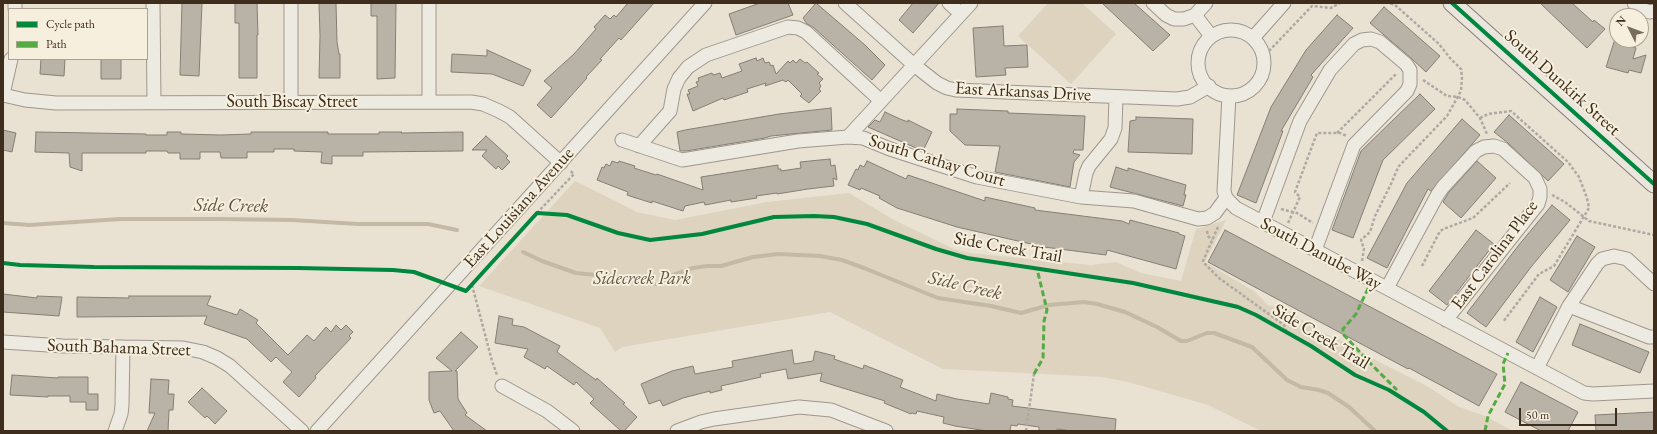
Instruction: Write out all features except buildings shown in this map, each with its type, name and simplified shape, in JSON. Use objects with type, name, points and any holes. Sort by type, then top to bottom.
[{"type":"main road","name":"South Dunkirk Street","points":[[1452,3],[1654,184]]},
{"type":"street","points":[[153,3],[154,103]]},
{"type":"street","points":[[291,3],[291,102]]},
{"type":"street","points":[[429,3],[429,102]]},
{"type":"street","name":"East Louisiana Avenue","points":[[317,431],[705,3]]},
{"type":"street","name":"East Arkansas Drive","points":[[845,3],[914,65],[937,83],[956,90],[1177,99],[1190,97],[1209,86]]},
{"type":"street","points":[[949,3],[961,14]]},
{"type":"street","points":[[848,137],[971,3]]},
{"type":"street","points":[[1153,3],[1166,15],[1174,19],[1184,19],[1195,15],[1206,3]]},
{"type":"street","points":[[1253,38],[1284,3]]},
{"type":"street","points":[[1634,3],[1641,9],[1652,11]]},
{"type":"street","points":[[1195,15],[1212,36]]},
{"type":"street","points":[[639,146],[670,111],[674,89],[679,78],[688,67],[706,55],[788,27],[798,28],[806,32],[881,101]]},
{"type":"street","points":[[1232,30],[1242,32],[1253,38],[1260,47],[1263,56],[1264,66],[1261,77],[1248,91],[1239,94],[1229,96],[1214,91],[1203,80],[1199,70],[1198,60],[1201,50],[1212,36],[1222,31],[1232,30]]},
{"type":"street","points":[[1262,222],[1300,121],[1330,70],[1354,44],[1362,40],[1372,39],[1384,44],[1406,64],[1417,78],[1410,84],[1407,91],[1354,145],[1315,250]]},
{"type":"street","points":[[3,95],[11,60]]},
{"type":"street","name":"South Biscay Street","points":[[3,95],[26,100],[56,103],[471,102],[483,104],[499,110],[510,117],[560,163]]},
{"type":"street","points":[[1226,198],[1224,191],[1229,96]]},
{"type":"street","name":"East Arkansas Drive","points":[[1081,197],[1089,166],[1111,139],[1115,128],[1116,97]]},
{"type":"street","name":"South Cathay Court","points":[[622,140],[682,160],[798,142],[848,137],[863,138],[890,149],[977,177],[1081,197],[1134,201],[1198,219],[1207,218],[1215,214],[1226,198]]},
{"type":"street","points":[[1387,288],[1438,194],[1476,151],[1484,147],[1494,146],[1503,149],[1536,178],[1544,191]]},
{"type":"street","name":"East Carolina Place","points":[[1446,320],[1538,204],[1544,191]]},
{"type":"street","name":"South Danube Way","points":[[1226,198],[1236,208],[1584,393],[1593,394],[1654,391]]},
{"type":"street","points":[[1537,368],[1569,306],[1597,264],[1602,259],[1614,256],[1627,259],[1654,284]]},
{"type":"street","points":[[1569,306],[1649,337],[1654,337]]},
{"type":"street","name":"South Bahama Street","points":[[3,342],[35,345],[184,348],[203,352],[230,366],[302,431]]},
{"type":"street","points":[[116,431],[121,414],[123,347]]},
{"type":"street","points":[[502,386],[547,411],[573,431]]},
{"type":"street","points":[[677,431],[714,419],[798,406],[831,410],[886,431]]},
{"type":"path","points":[[1269,51],[1312,6],[1330,8],[1340,3]]},
{"type":"path","points":[[1361,265],[1364,249],[1362,240],[1370,232],[1399,166],[1447,116],[1458,97],[1462,84],[1461,69],[1450,58],[1440,44],[1395,5],[1389,3]]},
{"type":"path","points":[[1337,133],[1398,71]]},
{"type":"path","points":[[1417,78],[1447,96],[1458,97],[1465,100],[1477,113],[1485,127],[1488,138]]},
{"type":"path","points":[[1286,227],[1300,197],[1295,192],[1317,133],[1337,133],[1346,135],[1350,138]]},
{"type":"path","points":[[1422,266],[1440,231],[1473,218],[1510,183]]},
{"type":"path","points":[[1544,191],[1565,202],[1589,221],[1654,235]]},
{"type":"path","points":[[1277,208],[1294,212],[1316,225]]},
{"type":"path","points":[[1212,240],[1203,261],[1205,266],[1219,278],[1284,325],[1286,330],[1285,332]]},
{"type":"path","points":[[472,285],[492,361],[502,386]]},
{"type":"path","points":[[1026,431],[1034,374]]},
{"type":"green space","points":[[1048,3],[1082,3],[1116,34],[1071,84],[1018,36]]},
{"type":"green space","name":"Sidecreek Park","points":[[575,181],[637,212],[675,220],[767,202],[849,193],[894,220],[954,249],[970,253],[1091,265],[1116,262],[1141,273],[1181,281],[1196,229],[1226,220],[1205,262],[1255,292],[1268,305],[1286,309],[1315,329],[1344,342],[1427,386],[1459,407],[1485,416],[1513,431],[1261,431],[1208,405],[1128,382],[1102,377],[943,369],[830,312],[622,347],[615,352],[600,328],[479,286]]},
{"type":"waterway","name":"Side Creek","points":[[3,223],[29,225],[121,219],[292,220],[358,224],[428,224],[457,230]]},
{"type":"waterway","name":"Side Creek","points":[[523,252],[542,261],[576,273],[617,277],[651,284],[658,284],[673,275],[693,268],[721,266],[753,257],[778,254],[820,256],[842,260],[938,298],[991,306],[1021,313],[1049,305],[1084,302],[1097,304],[1125,312],[1157,327],[1181,341],[1187,341],[1207,333],[1214,333],[1252,347],[1287,380],[1301,387],[1328,393],[1349,407],[1375,431]]},
{"type":"marked path","points":[[1034,374],[1043,358],[1044,321],[1047,310],[1037,269]]},
{"type":"marked path","points":[[1372,280],[1356,314],[1343,329],[1343,334],[1397,390]]},
{"type":"marked path","points":[[1485,431],[1488,416],[1505,384],[1503,364],[1508,353]]},
{"type":"cycle path","points":[[1452,3],[1654,184]]},
{"type":"cycle path","name":"Side Creek Trail","points":[[3,263],[20,265],[94,267],[393,270],[414,272],[466,291],[537,213],[567,215],[618,233],[650,240],[702,234],[774,217],[834,217],[867,224],[936,249],[967,258],[1133,283],[1238,307],[1256,315],[1311,346],[1355,375],[1389,390],[1424,412],[1447,431]]}]
